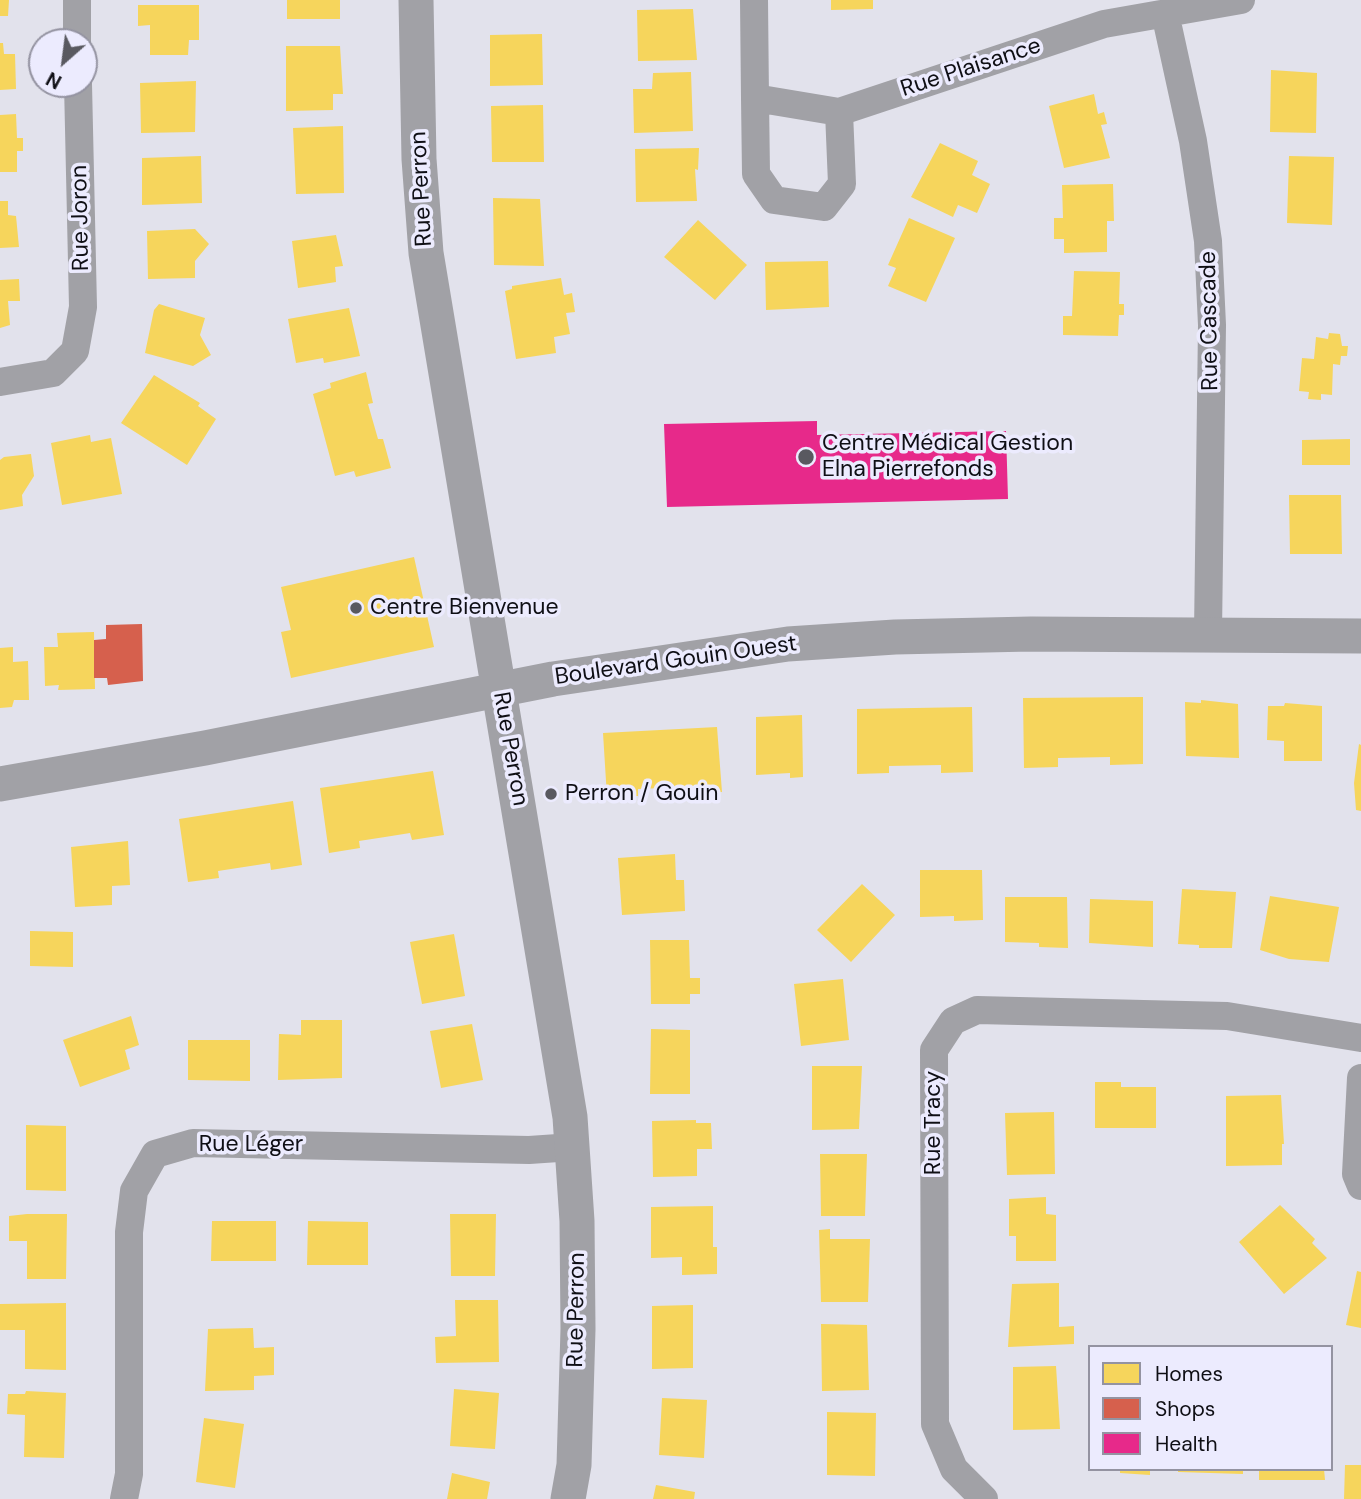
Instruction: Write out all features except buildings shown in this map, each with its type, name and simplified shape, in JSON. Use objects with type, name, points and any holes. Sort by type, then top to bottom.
[{"type":"street","points":[[76,0],[77,28]]},
{"type":"street","name":"Rue Perron","points":[[416,0],[420,181],[426,253],[568,1099],[573,1147],[578,1221],[578,1329],[574,1465],[568,1499]]},
{"type":"street","points":[[754,0],[756,174],[774,200],[824,207],[842,184],[839,112]]},
{"type":"street","name":"Rue Plaisance","points":[[755,98],[839,112],[1102,12],[1165,12],[1241,0]]},
{"type":"street","name":"Rue Cascade","points":[[1165,12],[1193,141],[1209,241],[1212,325],[1208,633]]},
{"type":"street","name":"Rue Joron","points":[[0,382],[53,373],[75,351],[83,307],[78,98]]},
{"type":"street","name":"Boulevard Gouin Ouest","points":[[0,783],[205,748],[499,689],[688,657],[821,640],[1208,633],[1361,636]]},
{"type":"street","name":"Rue Tracy","points":[[984,1499],[954,1469],[935,1424],[934,1050],[953,1021],[977,1010],[1227,1016],[1361,1038]]},
{"type":"street","points":[[1361,1078],[1356,1174],[1361,1186]]},
{"type":"street","name":"Rue Léger","points":[[124,1499],[129,1474],[128,1232],[134,1191],[155,1154],[193,1143],[529,1150],[573,1147]]},
{"type":"place","name":"Centre Médical Gestion Elna Pierrefonds","points":[[806,457]]},
{"type":"place","name":"Centre Bienvenue","points":[[356,608]]},
{"type":"place","name":"Perron / Gouin","points":[[551,794]]}]
